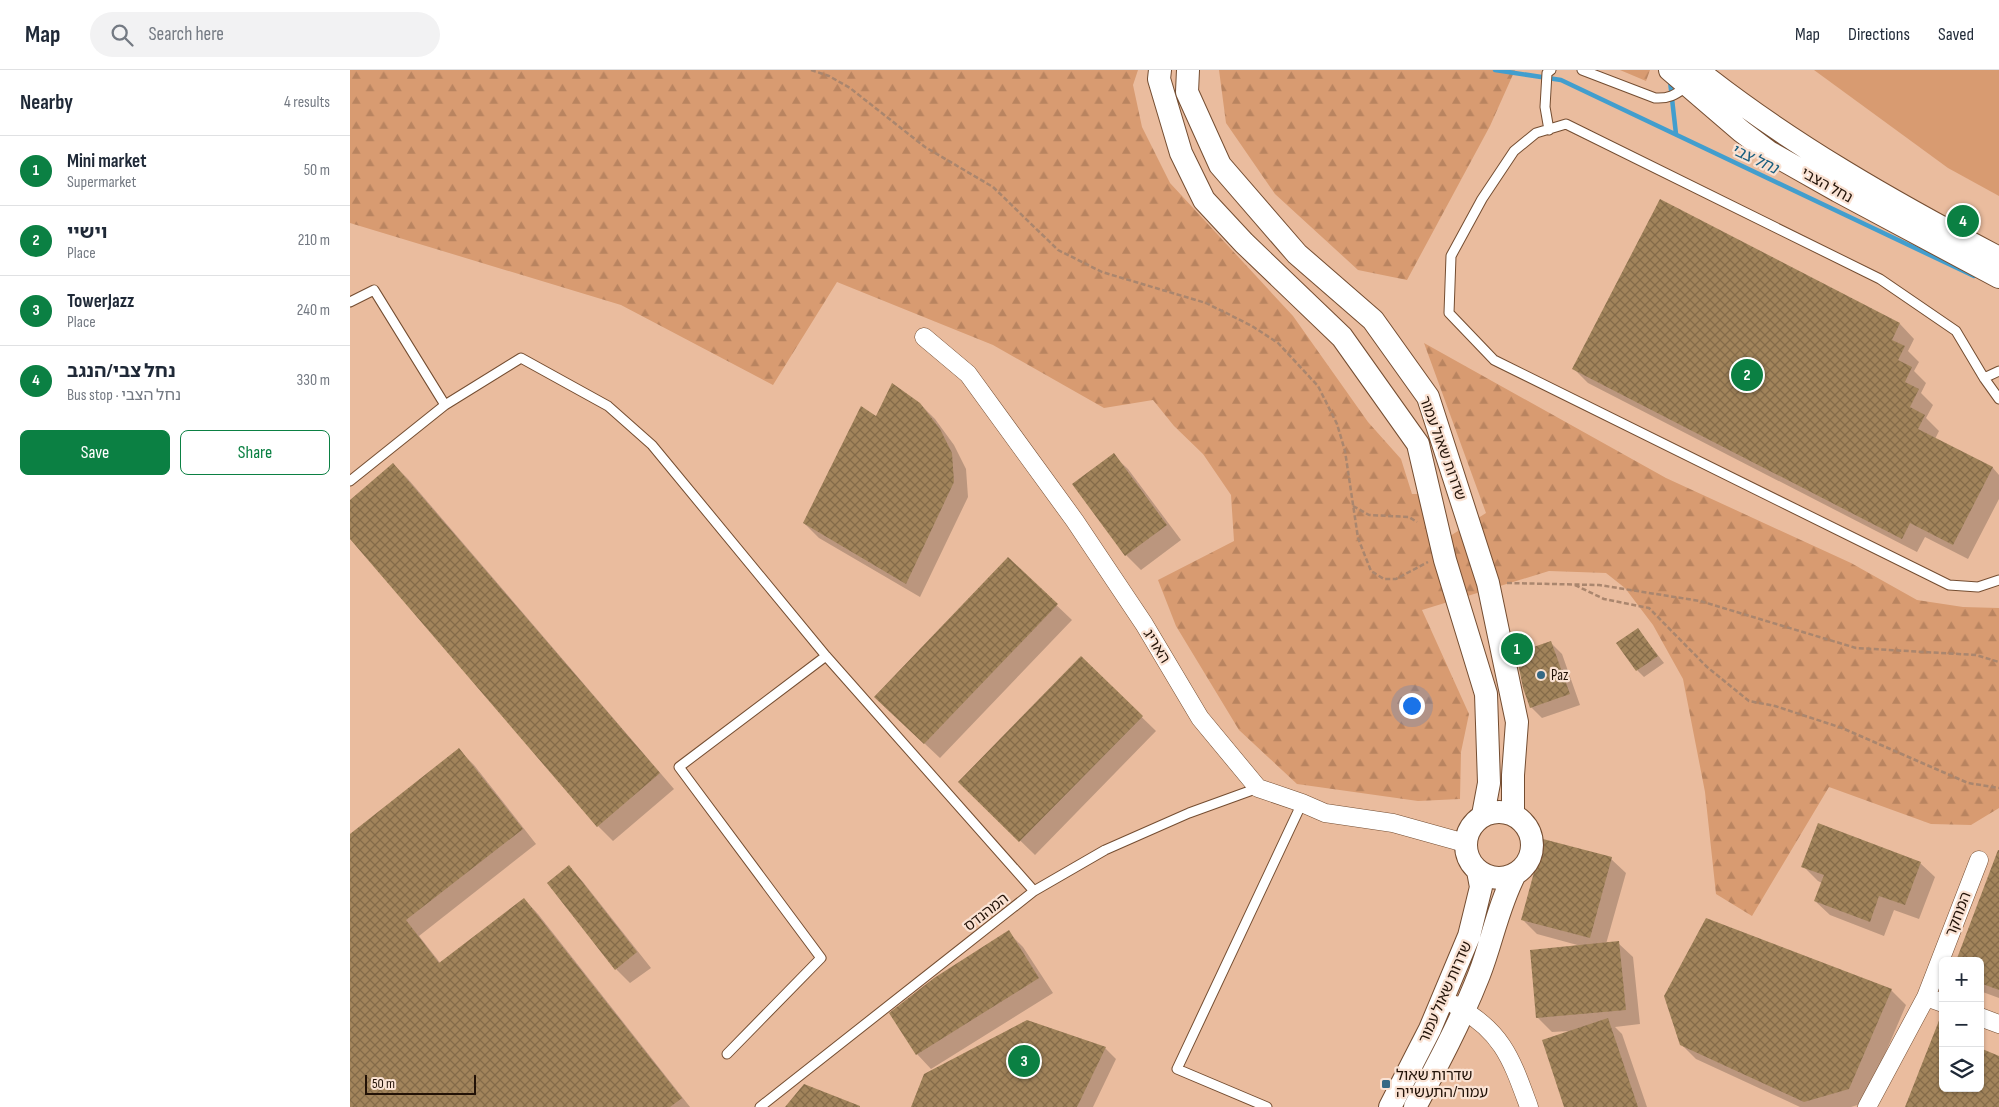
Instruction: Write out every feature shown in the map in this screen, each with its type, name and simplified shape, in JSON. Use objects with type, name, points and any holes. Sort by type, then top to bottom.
[{"type":"street","name":"שדרות שאול עמור","points":[[1160,70],[1159,79],[1181,153],[1204,200],[1244,243],[1342,337],[1418,444],[1445,560],[1486,694],[1489,783],[1483,815]]},
{"type":"street","name":"שדרות שאול עמור","points":[[1188,70],[1187,92],[1220,165],[1297,254],[1373,320],[1428,397],[1488,583],[1517,722],[1513,775],[1513,815]]},
{"type":"street","name":"נחל הצבי","points":[[1670,70],[1695,76],[1817,156],[1999,258]]},
{"type":"street","name":"נחל הצבי","points":[[1695,76],[1741,131],[1769,152],[1999,277]]},
{"type":"street","name":"האריג","points":[[924,337],[968,374],[1074,521],[1144,624],[1200,718],[1258,788]]},
{"type":"street","points":[[1258,788],[1302,802],[1325,813],[1393,823],[1465,843]]},
{"type":"street","points":[[1493,812],[1504,812],[1513,815],[1522,821],[1529,830],[1532,852],[1527,863],[1515,874],[1499,878],[1488,877],[1478,872],[1471,864],[1465,843],[1468,832],[1474,822],[1483,815],[1493,812]]},
{"type":"street","name":"המחקר","points":[[1867,1107],[1926,996],[1980,860]]},
{"type":"street","name":"שדרות שאול עמור","points":[[1390,1107],[1443,999],[1469,936],[1481,887],[1478,872]]},
{"type":"street","name":"שדרות שאול עמור","points":[[1416,1107],[1463,1010],[1491,943],[1505,893],[1515,874]]},
{"type":"street","points":[[1926,996],[1941,1002]]},
{"type":"street","points":[[1443,999],[1487,1026],[1500,1041],[1513,1063],[1530,1107]]},
{"type":"street","points":[[1984,1018],[1999,1024]]},
{"type":"lane","points":[[1549,130],[1545,107],[1547,73],[1550,70]]},
{"type":"lane","points":[[1582,70],[1656,98],[1673,96],[1695,76]]},
{"type":"lane","points":[[1999,399],[1956,331],[1880,278],[1566,124],[1536,134],[1514,151],[1482,198],[1451,256],[1449,313],[1494,360],[1949,585],[1978,587],[1999,580]]},
{"type":"lane","points":[[350,302],[374,290],[445,405]]},
{"type":"lane","points":[[350,481],[445,405],[521,358],[608,406],[652,445],[826,656],[1034,891]]},
{"type":"lane","points":[[1984,378],[1999,371]]},
{"type":"lane","points":[[727,1054],[821,958],[679,767],[826,656]]},
{"type":"lane","name":"המהנדס","points":[[760,1107],[1034,891],[1105,850],[1189,814],[1258,788]]},
{"type":"lane","points":[[1267,1107],[1177,1069],[1302,802]]},
{"type":"path","points":[[811,70],[829,76],[850,88],[924,147],[993,187],[1058,250],[1102,272],[1206,303],[1252,326],[1278,343],[1318,386],[1337,424],[1345,452],[1358,538],[1371,571],[1384,580],[1396,579],[1424,562],[1445,560]]},
{"type":"path","points":[[1353,506],[1369,515],[1409,517],[1423,525]]},
{"type":"path","points":[[1488,583],[1599,585],[1700,601],[1856,648],[1976,655],[1999,662]]},
{"type":"path","points":[[1574,585],[1604,599],[1649,608],[1707,668],[1749,701],[1775,706],[1842,728],[1968,783],[1999,788]]},
{"type":"green space","points":[[350,70],[1138,70],[1133,85],[1142,127],[1170,183],[1293,316],[1368,422],[1401,459],[1412,494],[1422,494],[1447,538],[1486,513],[1424,343],[1666,478],[1851,563],[1917,600],[1963,607],[1999,608],[1999,808],[1971,825],[1931,824],[1829,787],[1752,916],[1716,894],[1705,792],[1683,679],[1653,625],[1625,588],[1606,573],[1549,571],[1422,610],[1469,714],[1461,752],[1460,799],[1418,801],[1297,784],[1239,730],[1176,626],[1158,580],[1234,541],[1231,495],[1203,454],[1174,426],[1153,400],[1104,408],[993,345],[837,282],[773,385],[621,305],[350,223]]},
{"type":"green space","points":[[1219,70],[1515,70],[1490,126],[1407,280],[1358,270],[1275,194],[1226,123]]},
{"type":"green space","points":[[1620,70],[1650,70],[1646,81]]},
{"type":"green space","points":[[1814,70],[1999,70],[1999,196],[1948,168]]},
{"type":"building","points":[[1660,199],[1900,323],[1892,340],[1905,346],[1898,360],[1912,367],[1905,382],[1919,389],[1910,407],[1925,415],[1918,429],[1993,467],[1953,545],[1910,523],[1902,539],[1572,369]]},
{"type":"building","points":[[892,383],[920,403],[940,429],[952,453],[954,482],[906,584],[803,523],[861,406],[876,416]]},
{"type":"building","points":[[1114,453],[1167,525],[1125,556],[1072,484]]},
{"type":"building","points":[[393,463],[660,773],[597,827],[350,539],[350,500]]},
{"type":"building","points":[[1008,557],[1058,604],[924,744],[874,697]]},
{"type":"building","points":[[1638,628],[1658,656],[1636,671],[1616,643]]},
{"type":"building","name":"Paz","points":[[1551,641],[1570,694],[1530,708],[1523,688],[1516,653]]},
{"type":"building","points":[[1081,656],[1143,716],[1019,842],[958,782]]},
{"type":"building","points":[[459,748],[523,829],[406,920],[439,963],[524,898],[682,1098],[670,1107],[350,1107],[350,834]]},
{"type":"building","points":[[1818,823],[1921,862],[1905,905],[1879,896],[1870,922],[1814,901],[1824,875],[1801,867]]},
{"type":"building","points":[[1543,839],[1612,857],[1590,938],[1521,920]]},
{"type":"building","points":[[1999,850],[1999,990],[1984,984],[1984,957],[1958,957]]},
{"type":"building","points":[[569,865],[637,952],[615,970],[547,883]]},
{"type":"building","points":[[1706,918],[1892,989],[1849,1089],[1804,1102],[1680,1045],[1664,996]]},
{"type":"building","points":[[1009,930],[1039,978],[916,1055],[889,1013],[934,978]]},
{"type":"building","points":[[1619,941],[1626,1010],[1536,1018],[1530,950]]},
{"type":"building","points":[[1608,1018],[1638,1107],[1564,1107],[1542,1040]]},
{"type":"building","points":[[1027,1020],[1106,1047],[1077,1107],[911,1107],[924,1074]]},
{"type":"building","points":[[1939,1021],[1939,1092],[1984,1092],[1984,1050],[1999,1056],[1999,1107],[1905,1107]]},
{"type":"building","points":[[804,1084],[860,1106],[860,1107],[785,1107]]},
{"type":"waterway","name":"נחל צבי","points":[[1495,70],[1561,80],[1974,276]]},
{"type":"waterway","points":[[1670,81],[1676,134]]},
{"type":"place","name":"נחל צבי/הנגב","points":[[1963,221]]},
{"type":"place","name":"וישיי","points":[[1747,375]]},
{"type":"place","name":"Mini market","points":[[1517,649]]},
{"type":"place","name":"Paz","points":[[1541,675]]},
{"type":"place","name":"TowerJazz","points":[[1024,1061]]},
{"type":"place","name":"שדרות שאול עמור/התעשייה","points":[[1386,1084]]}]
